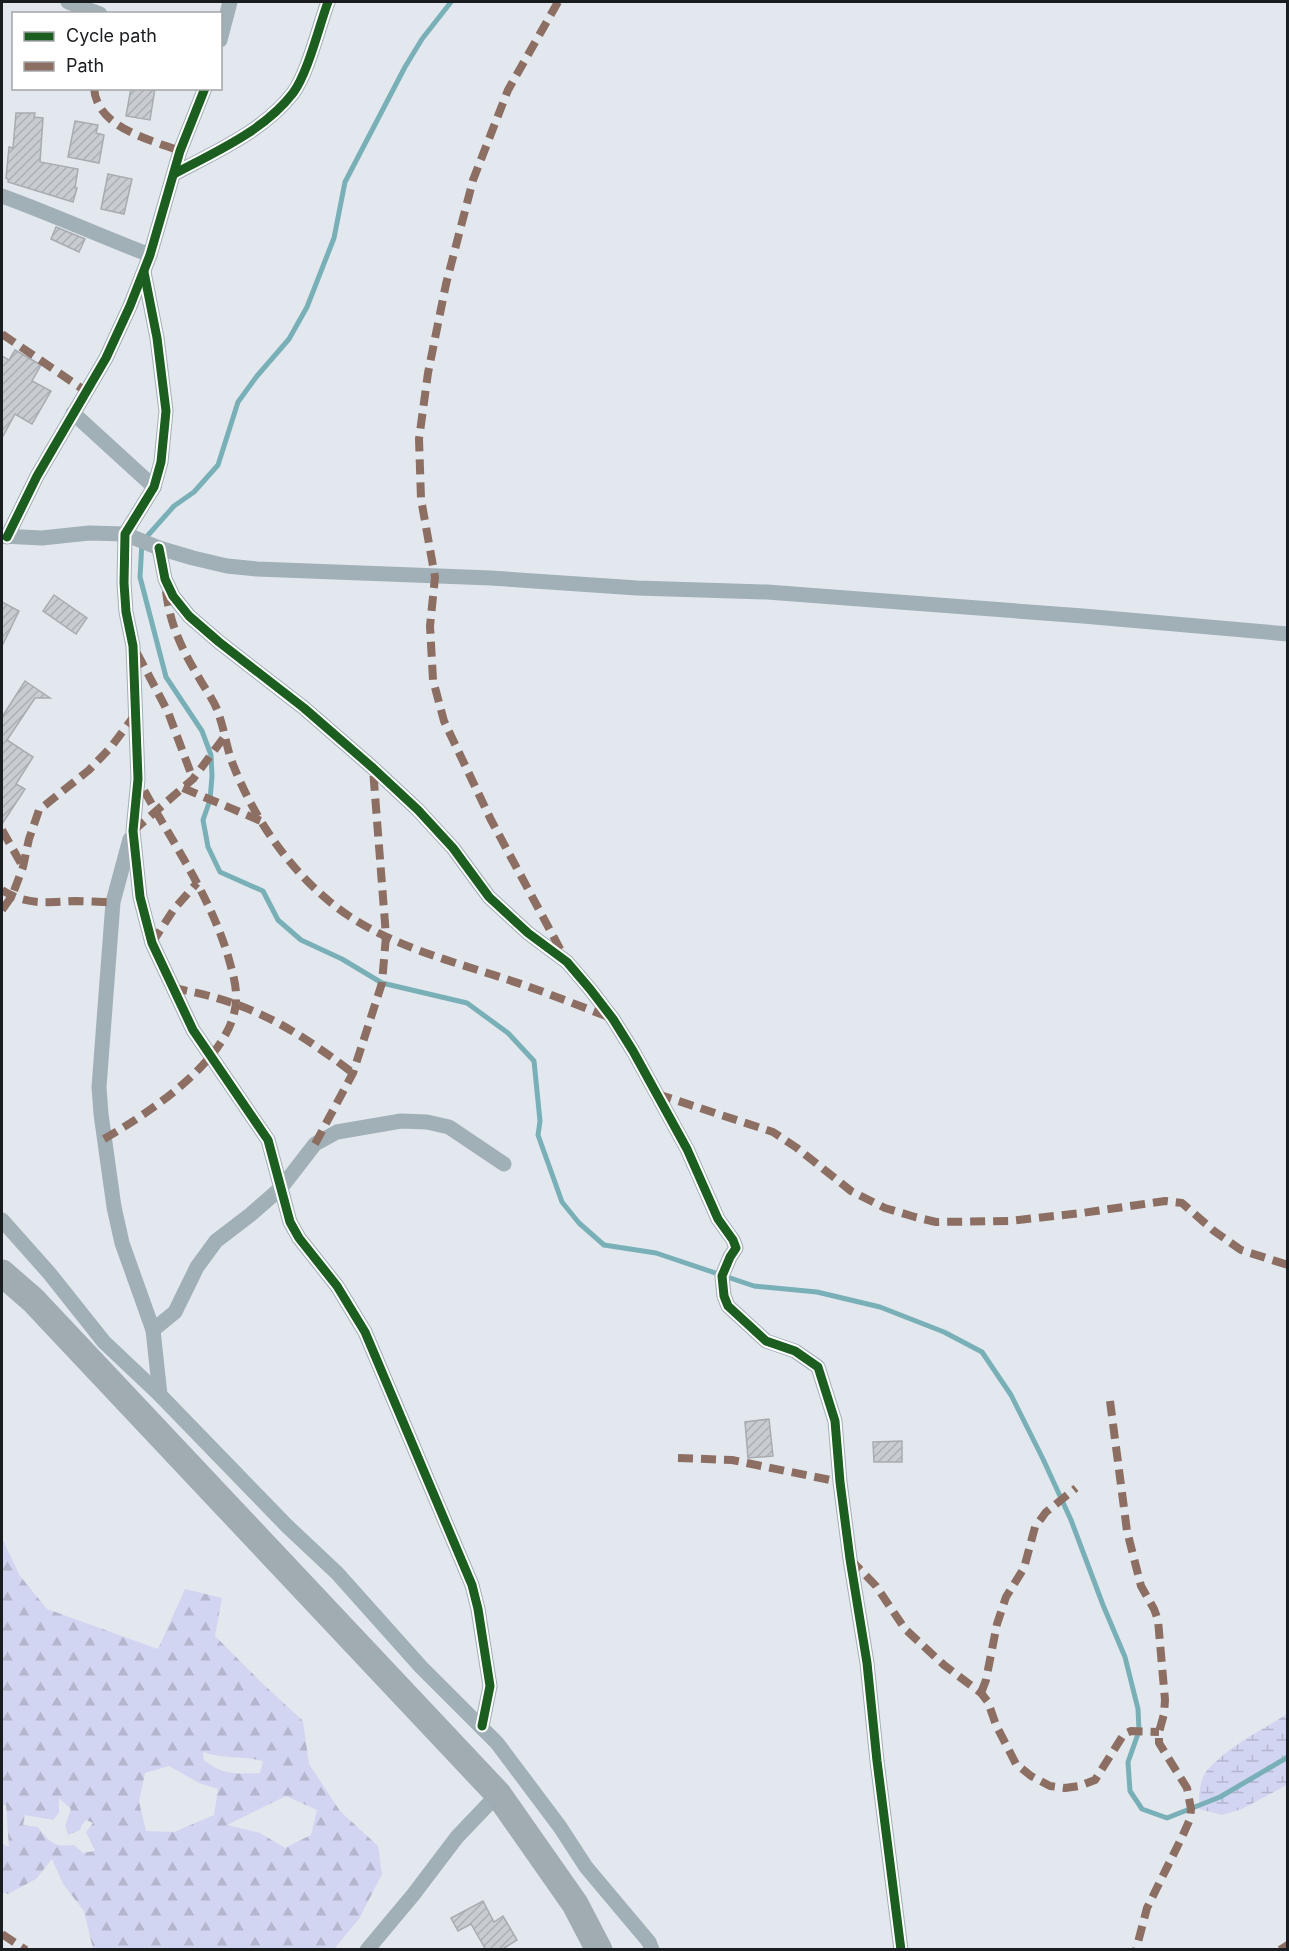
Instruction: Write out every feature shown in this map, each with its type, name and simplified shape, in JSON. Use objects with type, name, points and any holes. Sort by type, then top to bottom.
[{"type":"highway","points":[[2,1273],[33,1300],[498,1794],[575,1904],[599,1950]]},
{"type":"street","points":[[68,2],[95,12]]},
{"type":"street","points":[[222,32],[230,2]]},
{"type":"street","points":[[174,174],[227,146],[265,121],[293,92],[310,56],[328,2]]},
{"type":"street","points":[[204,90],[180,151],[144,273],[106,358],[4,536],[42,538],[89,533],[125,534],[159,548],[227,566],[257,569],[490,578],[637,588],[767,592],[1287,634]]},
{"type":"street","points":[[2,196],[150,255]]},
{"type":"street","points":[[144,273],[157,338],[166,411],[162,462],[154,487],[125,534],[124,583],[126,612],[133,646],[138,778],[133,831],[113,902],[99,1087],[114,1207],[123,1243],[153,1330],[160,1395]]},
{"type":"street","points":[[73,413],[154,487]]},
{"type":"street","points":[[159,548],[165,579],[173,596],[189,616],[304,708],[411,803],[453,848],[489,897],[528,933],[567,962],[590,989],[613,1019],[633,1051],[687,1149],[718,1219],[733,1240],[736,1248],[722,1276],[724,1296],[728,1306],[766,1341],[795,1351],[809,1358],[818,1367],[835,1421],[840,1482],[867,1663],[901,1950]]},
{"type":"street","points":[[133,831],[140,897],[152,943],[193,1030],[268,1140],[290,1222],[299,1238],[337,1286],[364,1332],[472,1585],[490,1686],[482,1726]]},
{"type":"street","points":[[153,1330],[175,1312],[196,1267],[216,1241],[281,1188],[315,1144],[337,1132],[400,1121],[427,1122],[449,1127],[504,1164]]},
{"type":"street","points":[[2,1220],[50,1274],[104,1342],[160,1395],[286,1526],[337,1573],[421,1667],[482,1726],[560,1827],[586,1867],[649,1942],[652,1950]]},
{"type":"street","points":[[367,1950],[457,1837],[498,1794]]},
{"type":"green space","points":[[2,1538],[20,1576],[47,1609],[158,1649],[185,1589],[222,1598],[215,1636],[303,1721],[309,1764],[340,1811],[378,1846],[382,1874],[359,1919],[334,1949],[93,1949],[84,1911],[63,1884],[52,1859],[36,1879],[8,1894],[2,1892],[2,1844],[9,1847],[6,1805],[2,1805]],"holes":[[[203,1752],[263,1761],[260,1773],[244,1774],[223,1771],[204,1760]],[[169,1766],[199,1783],[218,1789],[214,1815],[174,1832],[146,1831],[139,1802],[145,1773]],[[286,1796],[317,1810],[311,1835],[285,1848],[260,1833],[227,1825]],[[59,1798],[71,1809],[65,1826],[68,1835],[80,1830],[86,1820],[93,1823],[86,1832],[95,1851],[83,1853],[74,1845],[53,1843],[38,1827],[23,1825],[25,1815],[53,1820],[59,1813]]]},
{"type":"green space","points":[[1287,1714],[1287,1785],[1242,1809],[1222,1815],[1199,1809],[1202,1780],[1214,1763],[1234,1747]]},
{"type":"building","points":[[131,90],[155,90],[150,120],[126,116]]},
{"type":"building","points":[[16,113],[35,113],[34,117],[43,118],[40,162],[78,169],[75,188],[77,188],[73,202],[8,182],[6,178],[9,147],[13,148]]},
{"type":"building","points":[[75,121],[98,125],[96,133],[104,135],[99,163],[68,157]]},
{"type":"building","points":[[108,174],[132,179],[124,214],[101,209]]},
{"type":"building","points":[[56,227],[85,239],[79,252],[51,239]]},
{"type":"building","points":[[15,350],[41,365],[32,381],[51,391],[32,424],[15,414],[2,438],[2,356],[9,360]]},
{"type":"building","points":[[54,595],[87,618],[76,634],[43,611]]},
{"type":"building","points":[[2,602],[19,611],[2,646]]},
{"type":"building","points":[[25,681],[50,698],[35,698],[7,740],[33,757],[16,784],[25,789],[2,824],[2,717]]},
{"type":"building","points":[[769,1419],[773,1456],[748,1458],[745,1422]]},
{"type":"building","points":[[902,1441],[902,1462],[874,1462],[873,1442]]},
{"type":"building","points":[[483,1901],[494,1922],[503,1916],[517,1940],[501,1950],[486,1950],[471,1924],[458,1931],[451,1918]]},
{"type":"waterway","points":[[451,2],[422,39],[405,67],[345,182],[334,238],[307,307],[289,339],[238,402],[218,465],[194,492],[174,506],[142,542],[140,577],[166,677],[202,731],[211,755],[210,800],[203,820],[208,847],[220,872],[263,891],[278,920],[301,940],[342,959],[382,983],[467,1003],[508,1033],[534,1061],[540,1121],[538,1135],[562,1202],[579,1223],[604,1245],[656,1253],[754,1286],[817,1292],[880,1307],[944,1332],[982,1352],[1011,1395],[1043,1459],[1071,1520],[1125,1657],[1138,1709],[1139,1731],[1128,1762],[1130,1791],[1142,1809],[1167,1818],[1220,1797],[1288,1757]]},
{"type":"marked path","points":[[558,2],[508,90],[473,180],[446,284],[428,373],[419,439],[421,499],[435,577],[430,626],[433,680],[444,721],[491,820],[565,958]]},
{"type":"marked path","points":[[94,90],[97,102],[114,122],[140,136],[180,151]]},
{"type":"marked path","points":[[2,334],[87,392]]},
{"type":"marked path","points":[[166,591],[179,639],[216,707],[243,789],[281,850],[312,886],[349,916],[406,946],[522,984],[611,1018]]},
{"type":"marked path","points":[[137,653],[168,712],[193,779]]},
{"type":"marked path","points":[[2,910],[12,896],[23,867],[39,810],[89,770],[111,747],[135,715]]},
{"type":"marked path","points":[[133,831],[193,779],[225,736]]},
{"type":"marked path","points":[[315,1144],[353,1073],[382,983],[386,936],[373,769]]},
{"type":"marked path","points":[[104,1139],[165,1099],[205,1063],[220,1043],[231,1022],[236,1001],[235,984],[228,956],[210,910],[200,888],[139,781]]},
{"type":"marked path","points":[[183,788],[261,821]]},
{"type":"marked path","points":[[2,830],[23,867]]},
{"type":"marked path","points":[[152,943],[174,909],[197,883]]},
{"type":"marked path","points":[[2,890],[20,899],[37,902],[113,902]]},
{"type":"marked path","points":[[172,988],[199,993],[247,1008],[289,1029],[353,1073]]},
{"type":"marked path","points":[[657,1094],[773,1132],[851,1191],[885,1208],[915,1217],[936,1222],[1009,1221],[1165,1201],[1182,1203],[1214,1231],[1241,1250],[1288,1265]]},
{"type":"marked path","points":[[1110,1401],[1127,1531],[1141,1586],[1158,1620],[1165,1700],[1159,1743],[1187,1788],[1191,1809],[1190,1819],[1147,1908],[1136,1950]]},
{"type":"marked path","points":[[678,1458],[732,1460],[840,1482]]},
{"type":"marked path","points":[[981,1693],[986,1680],[997,1624],[1006,1597],[1024,1568],[1035,1527],[1046,1512],[1076,1488]]},
{"type":"marked path","points":[[850,1559],[876,1586],[905,1629],[944,1665],[981,1693],[988,1702],[996,1725],[1016,1764],[1031,1776],[1050,1786],[1065,1788],[1079,1786],[1095,1780],[1124,1734],[1131,1731],[1159,1732]]},
{"type":"marked path","points":[[2,1934],[26,1950]]},
{"type":"marked path","points":[[1280,1950],[1288,1945]]},
{"type":"cycle path","points":[[174,174],[253,130],[268,119],[293,93],[304,74],[328,2]]},
{"type":"cycle path","points":[[7,537],[37,476],[106,358],[130,306],[150,255],[180,151],[204,90]]},
{"type":"cycle path","points":[[144,272],[157,338],[166,411],[161,462],[154,487],[125,534],[124,583],[126,612],[133,646],[138,779],[133,831],[140,897],[152,943],[193,1030],[268,1140],[290,1222],[299,1238],[337,1286],[365,1332],[472,1585],[490,1686],[482,1726]]},
{"type":"cycle path","points":[[159,548],[165,579],[173,596],[189,616],[304,708],[373,768],[418,810],[453,848],[489,897],[528,933],[567,962],[590,989],[613,1019],[633,1051],[687,1149],[718,1219],[733,1240],[736,1248],[722,1276],[724,1296],[728,1306],[766,1341],[795,1351],[818,1367],[835,1421],[840,1482],[867,1663],[901,1950]]}]
